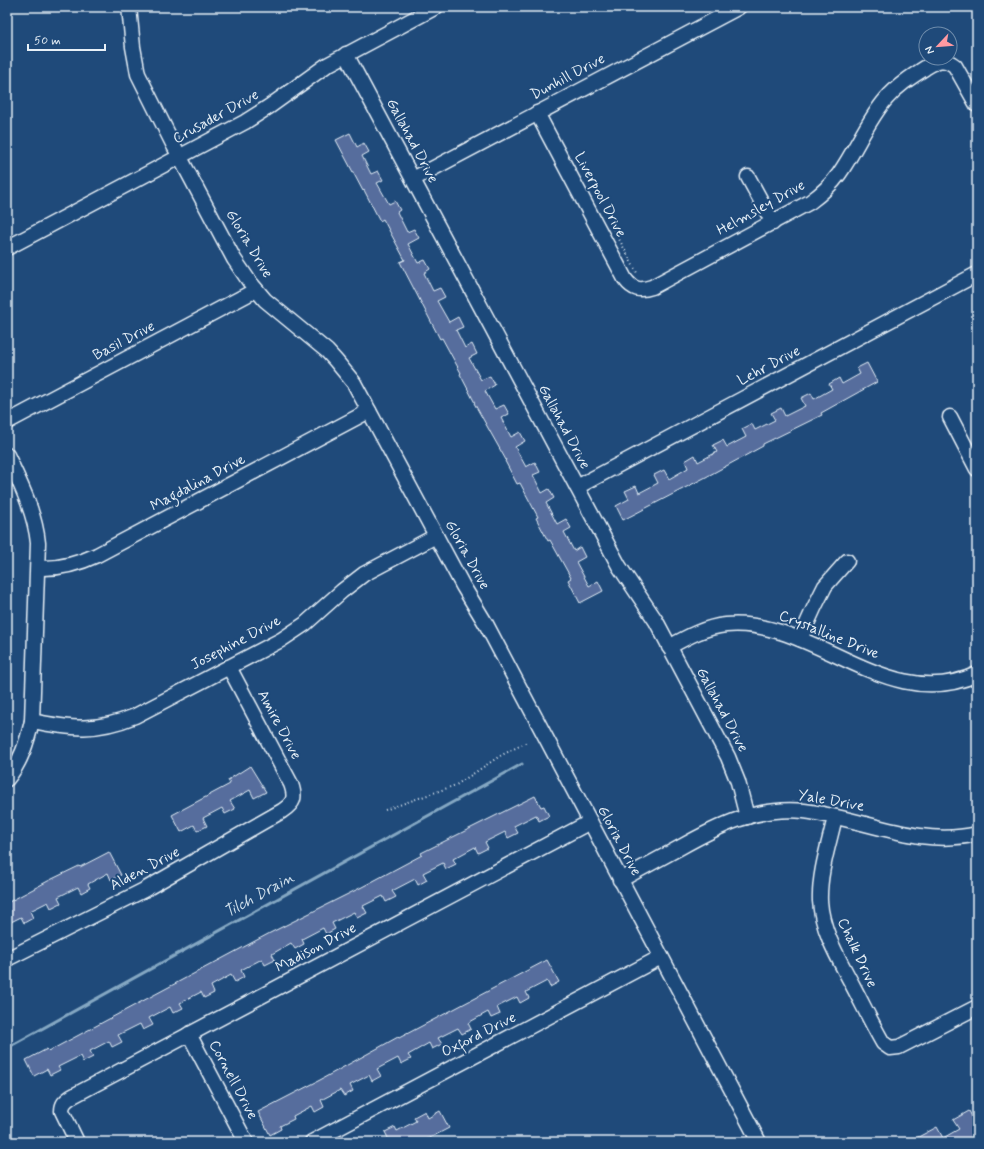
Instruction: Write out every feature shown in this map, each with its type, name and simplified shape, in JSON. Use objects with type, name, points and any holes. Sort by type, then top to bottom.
[{"type":"street","name":"Gloria Drive","points":[[129,7],[133,47],[138,74],[234,259],[256,290],[278,312],[336,361],[354,383],[463,586],[486,624],[759,1142]]},
{"type":"street","name":"Crusader Drive","points":[[7,248],[258,115],[316,72],[346,54],[436,7]]},
{"type":"street","name":"Dunhill Drive","points":[[413,179],[739,7]]},
{"type":"street","name":"Gallahad Drive","points":[[346,54],[619,566],[649,610],[728,757],[738,782],[747,817]]},
{"type":"street","name":"Helmsley Drive","points":[[636,290],[652,287],[810,202],[830,185],[878,111],[894,90],[926,67],[940,60],[950,62],[955,66],[977,105]]},
{"type":"street","name":"Liverpool Drive","points":[[537,113],[626,279],[636,290]]},
{"type":"street","points":[[748,177],[773,223]]},
{"type":"street","name":"Lehr Drive","points":[[577,488],[977,274]]},
{"type":"street","name":"Basil Drive","points":[[7,422],[256,290]]},
{"type":"street","name":"Magdalina Drive","points":[[38,568],[51,569],[85,561],[369,411]]},
{"type":"street","points":[[950,417],[977,468]]},
{"type":"street","points":[[7,455],[29,504],[37,530],[38,543],[32,721],[25,748],[19,761],[7,778]]},
{"type":"street","name":"Josephine Drive","points":[[32,721],[71,728],[85,728],[113,724],[135,716],[281,640],[305,624],[364,574],[436,536]]},
{"type":"street","points":[[800,639],[825,586],[847,561]]},
{"type":"street","name":"Crystalline Drive","points":[[669,646],[701,631],[724,625],[760,626],[800,639],[886,677],[914,684],[943,684],[956,682],[977,674]]},
{"type":"street","name":"Amire Drive","points":[[229,667],[291,784],[294,791],[294,800]]},
{"type":"street","name":"Alden Drive","points":[[7,959],[144,890],[289,807],[294,800]]},
{"type":"street","name":"Yale Drive","points":[[620,880],[722,825],[758,814],[803,811],[931,838],[957,837],[977,834]]},
{"type":"street","name":"Chalk Drive","points":[[835,817],[821,878],[820,902],[824,925],[834,948],[886,1046],[890,1048],[899,1047],[977,1007]]},
{"type":"street","name":"Madison Drive","points":[[76,1142],[63,1116],[62,1107],[64,1102],[71,1097],[590,822]]},
{"type":"street","name":"Oxford Drive","points":[[312,1142],[661,957]]},
{"type":"street","name":"Cornell Drive","points":[[190,1034],[246,1142]]},
{"type":"path","points":[[385,810],[456,785],[500,756],[527,742]]},
{"type":"building","points":[[350,133],[357,147],[364,143],[369,152],[362,156],[371,174],[378,171],[383,180],[377,183],[389,204],[395,201],[400,210],[397,212],[407,232],[414,229],[419,238],[408,244],[418,263],[425,260],[430,269],[424,273],[433,291],[440,288],[445,297],[437,301],[449,322],[458,317],[463,327],[456,330],[465,348],[472,344],[477,354],[469,358],[481,380],[490,376],[495,385],[485,391],[495,409],[504,405],[509,414],[501,418],[511,437],[520,432],[525,441],[515,447],[526,467],[535,462],[540,472],[533,475],[542,493],[549,489],[554,498],[546,503],[557,524],[566,519],[571,528],[564,532],[574,551],[580,547],[585,557],[576,562],[589,586],[598,581],[603,591],[580,603],[568,580],[571,578],[550,540],[548,541],[536,518],[538,517],[520,483],[517,484],[505,461],[506,460],[474,403],[460,374],[461,373],[442,338],[440,339],[400,262],[405,260],[383,219],[380,221],[336,140]]},
{"type":"building","points":[[867,363],[877,382],[821,413],[822,415],[763,444],[763,446],[706,477],[623,520],[616,506],[629,499],[625,491],[636,486],[639,493],[658,483],[654,475],[664,470],[669,479],[688,468],[685,461],[695,455],[698,462],[717,452],[713,445],[723,440],[727,447],[746,437],[742,429],[752,424],[755,430],[775,420],[771,413],[781,408],[785,416],[805,406],[801,398],[811,393],[814,399],[832,389],[829,384],[839,378],[842,384],[860,374],[857,368]]},
{"type":"building","points":[[250,766],[266,792],[254,798],[250,790],[230,801],[235,809],[225,814],[222,808],[203,818],[207,826],[197,831],[194,825],[181,832],[172,815],[230,784],[228,780]]},
{"type":"building","points":[[535,796],[541,807],[544,806],[549,816],[539,821],[536,815],[514,826],[518,833],[508,838],[505,832],[485,842],[488,848],[478,853],[475,847],[453,859],[456,864],[446,869],[443,863],[423,873],[427,880],[418,885],[415,879],[392,891],[396,897],[386,902],[383,896],[363,906],[367,913],[357,918],[354,912],[332,923],[335,929],[326,934],[323,928],[302,939],[304,944],[295,949],[291,943],[272,954],[275,960],[265,965],[262,959],[241,970],[244,977],[235,982],[231,975],[211,986],[214,993],[204,998],[201,992],[180,1003],[183,1008],[173,1013],[170,1007],[149,1018],[153,1025],[143,1030],[140,1024],[118,1035],[122,1042],[112,1047],[109,1041],[90,1051],[93,1057],[83,1062],[80,1056],[58,1067],[60,1070],[50,1075],[47,1069],[34,1076],[26,1060],[47,1049],[49,1051],[270,933],[362,887],[422,855],[421,853]]},
{"type":"building","points":[[109,852],[121,875],[111,880],[108,873],[88,884],[90,888],[81,893],[78,887],[58,897],[61,903],[51,908],[48,902],[30,911],[33,918],[24,923],[21,917],[7,924],[7,903],[48,881]]},
{"type":"building","points":[[547,960],[559,982],[550,987],[547,981],[526,992],[529,998],[520,1003],[517,997],[497,1007],[500,1014],[491,1018],[488,1012],[468,1023],[471,1029],[462,1034],[458,1028],[438,1038],[442,1044],[432,1049],[429,1043],[408,1055],[411,1059],[401,1064],[398,1058],[377,1069],[381,1076],[372,1081],[369,1075],[350,1085],[353,1091],[344,1096],[340,1090],[321,1100],[324,1107],[315,1112],[312,1106],[293,1116],[294,1119],[280,1126],[281,1129],[270,1135],[258,1112],[398,1037],[399,1038]]},
{"type":"building","points":[[425,1111],[428,1118],[440,1111],[449,1128],[422,1142],[390,1142],[385,1132],[395,1127],[397,1131],[416,1121],[414,1117]]},
{"type":"building","points":[[969,1111],[977,1126],[977,1136],[966,1142],[909,1142],[937,1127],[943,1138],[959,1129],[953,1120]]},
{"type":"waterway","name":"Tilch Drain","points":[[7,1048],[522,764]]}]
